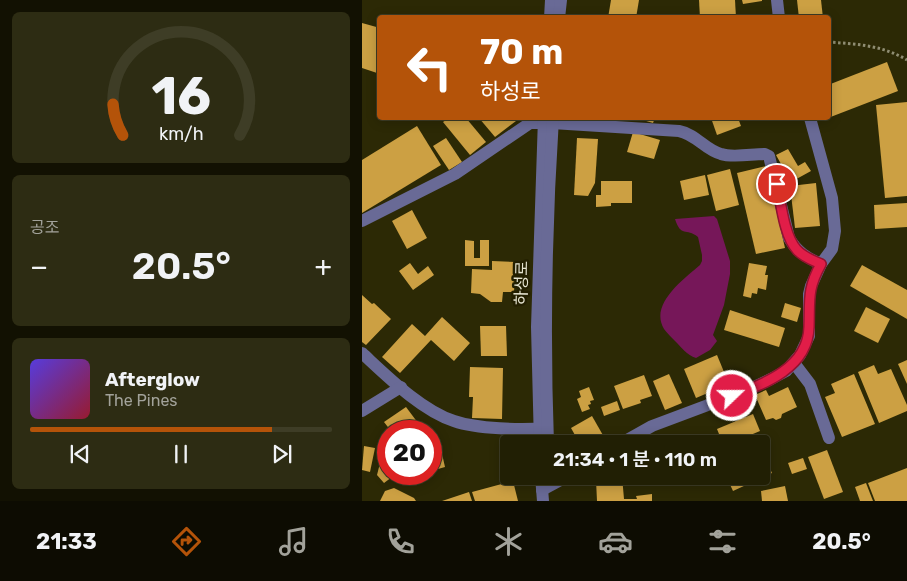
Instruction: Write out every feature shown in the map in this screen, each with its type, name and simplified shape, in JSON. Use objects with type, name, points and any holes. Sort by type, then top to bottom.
[{"type":"street","points":[[550,15],[551,0]]},
{"type":"street","points":[[559,15],[560,0]]},
{"type":"street","points":[[777,0],[779,15]]},
{"type":"street","points":[[362,220],[455,174],[526,124],[548,120],[679,132],[692,135],[720,154],[729,156],[767,154],[774,171],[789,238],[796,249],[802,254],[821,264]]},
{"type":"street","name":"하성로","points":[[542,435],[546,318],[548,120]]},
{"type":"street","points":[[636,435],[652,426],[748,390],[778,375],[794,364],[806,344],[809,336],[809,294],[815,276],[821,264],[828,256],[834,241],[835,212],[811,120]]},
{"type":"street","points":[[362,354],[420,403],[444,418],[456,422],[483,426],[543,428]]},
{"type":"street","points":[[794,364],[810,384],[829,438]]},
{"type":"street","points":[[362,411],[401,387]]},
{"type":"street","name":"하성로","points":[[543,428],[545,435]]},
{"type":"street","points":[[546,489],[551,501]]},
{"type":"path","points":[[831,42],[860,44],[880,48],[906,60]]},
{"type":"shaded area","points":[[714,216],[717,219],[730,261],[730,274],[724,305],[713,335],[717,341],[710,350],[696,358],[684,351],[664,329],[661,320],[661,310],[670,293],[702,261],[698,237],[679,228],[675,219]]},
{"type":"building","points":[[611,0],[639,0],[636,15],[608,15]]},
{"type":"building","points":[[699,0],[735,0],[736,15],[700,15]]},
{"type":"building","points":[[742,0],[762,0],[762,1],[743,4]]},
{"type":"building","points":[[797,0],[821,0],[823,15],[799,15]]},
{"type":"building","points":[[362,23],[377,27],[377,73],[362,68]]},
{"type":"building","points":[[887,62],[898,91],[831,117],[831,84]]},
{"type":"building","points":[[907,102],[907,196],[885,198],[876,105]]},
{"type":"building","points":[[446,120],[468,120],[486,142],[470,155],[443,122]]},
{"type":"building","points":[[481,120],[517,120],[495,137]]},
{"type":"building","points":[[643,120],[654,120],[653,123]]},
{"type":"building","points":[[712,120],[739,120],[741,126],[717,135]]},
{"type":"building","points":[[417,126],[441,165],[362,213],[362,160]]},
{"type":"building","points":[[633,132],[660,140],[654,159],[627,152]]},
{"type":"building","points":[[446,138],[462,162],[449,170],[433,146]]},
{"type":"building","points":[[577,138],[598,139],[595,183],[588,196],[574,195]]},
{"type":"building","points":[[788,149],[798,166],[805,162],[811,171],[791,182],[776,155]]},
{"type":"building","points":[[766,166],[785,248],[756,254],[737,173]]},
{"type":"building","points":[[730,169],[739,205],[716,211],[707,175]]},
{"type":"building","points":[[705,175],[709,195],[684,200],[680,181]]},
{"type":"building","points":[[601,181],[632,181],[632,203],[611,203],[611,206],[596,207],[596,195],[601,195]]},
{"type":"building","points":[[816,183],[820,226],[795,228],[790,186]]},
{"type":"building","points":[[907,203],[907,227],[875,229],[874,205]]},
{"type":"building","points":[[412,210],[427,238],[407,249],[392,221]]},
{"type":"building","points":[[465,240],[474,241],[474,258],[480,258],[480,240],[489,240],[489,266],[465,266]]},
{"type":"building","points":[[492,261],[516,262],[514,292],[503,292],[502,302],[491,302],[480,294],[471,293],[472,269],[492,270]]},
{"type":"building","points":[[410,263],[418,274],[428,266],[434,275],[413,290],[399,271]]},
{"type":"building","points":[[749,263],[767,266],[765,275],[768,275],[766,290],[758,288],[757,294],[752,293],[751,298],[743,296]]},
{"type":"building","points":[[862,265],[907,290],[907,319],[850,286]]},
{"type":"building","points":[[362,295],[391,319],[366,345],[362,342]]},
{"type":"building","points":[[785,303],[801,308],[797,322],[781,317]]},
{"type":"building","points":[[866,307],[890,319],[878,343],[854,331]]},
{"type":"building","points":[[730,310],[785,328],[779,347],[724,330]]},
{"type":"building","points":[[442,317],[470,343],[454,361],[431,340],[400,373],[382,357],[412,324],[425,336]]},
{"type":"building","points":[[480,326],[506,326],[507,356],[481,356]]},
{"type":"building","points":[[717,355],[729,384],[696,398],[684,369]]},
{"type":"building","points":[[907,360],[907,384],[898,364]]},
{"type":"building","points":[[874,365],[878,374],[891,369],[907,405],[907,411],[879,423],[858,372]]},
{"type":"building","points":[[470,367],[503,368],[502,419],[472,418],[473,397],[469,397]]},
{"type":"building","points":[[669,374],[682,403],[665,410],[653,381]]},
{"type":"building","points":[[854,374],[875,424],[842,437],[825,397],[835,393],[831,384]]},
{"type":"building","points":[[644,375],[652,396],[640,400],[641,403],[623,409],[614,386]]},
{"type":"building","points":[[589,387],[594,400],[590,401],[591,404],[588,405],[590,409],[582,412],[577,399],[581,397],[579,391]]},
{"type":"building","points":[[788,387],[797,407],[782,414],[781,418],[766,420],[755,395],[766,390],[769,396]]},
{"type":"building","points":[[617,401],[620,410],[604,416],[601,407]]},
{"type":"building","points":[[406,407],[416,420],[387,420]]},
{"type":"building","points":[[753,414],[760,431],[750,435],[719,435],[717,429]]},
{"type":"building","points":[[592,416],[603,435],[575,435],[571,428]]},
{"type":"building","points":[[364,446],[375,448],[370,472],[362,470]]},
{"type":"building","points":[[827,450],[843,492],[824,499],[808,457]]},
{"type":"building","points":[[442,454],[445,467],[442,468]]},
{"type":"building","points":[[803,458],[807,469],[792,474],[788,463]]},
{"type":"building","points":[[907,468],[907,501],[875,501],[868,483]]},
{"type":"building","points":[[866,483],[873,501],[860,501],[855,487]]},
{"type":"building","points":[[500,484],[514,485],[518,501],[475,501],[472,492]]},
{"type":"building","points":[[596,485],[623,485],[624,499],[637,499],[636,496],[652,494],[652,501],[597,501]]},
{"type":"building","points":[[730,485],[746,485],[733,491]]},
{"type":"building","points":[[785,486],[788,501],[762,501],[761,491]]},
{"type":"building","points":[[394,488],[414,498],[416,501],[380,501],[385,491]]},
{"type":"building","points":[[469,492],[472,501],[442,501]]},
{"type":"route","points":[[732,396],[771,379],[794,364],[809,336],[809,294],[821,264],[802,254],[796,249],[789,238],[777,184]]}]
